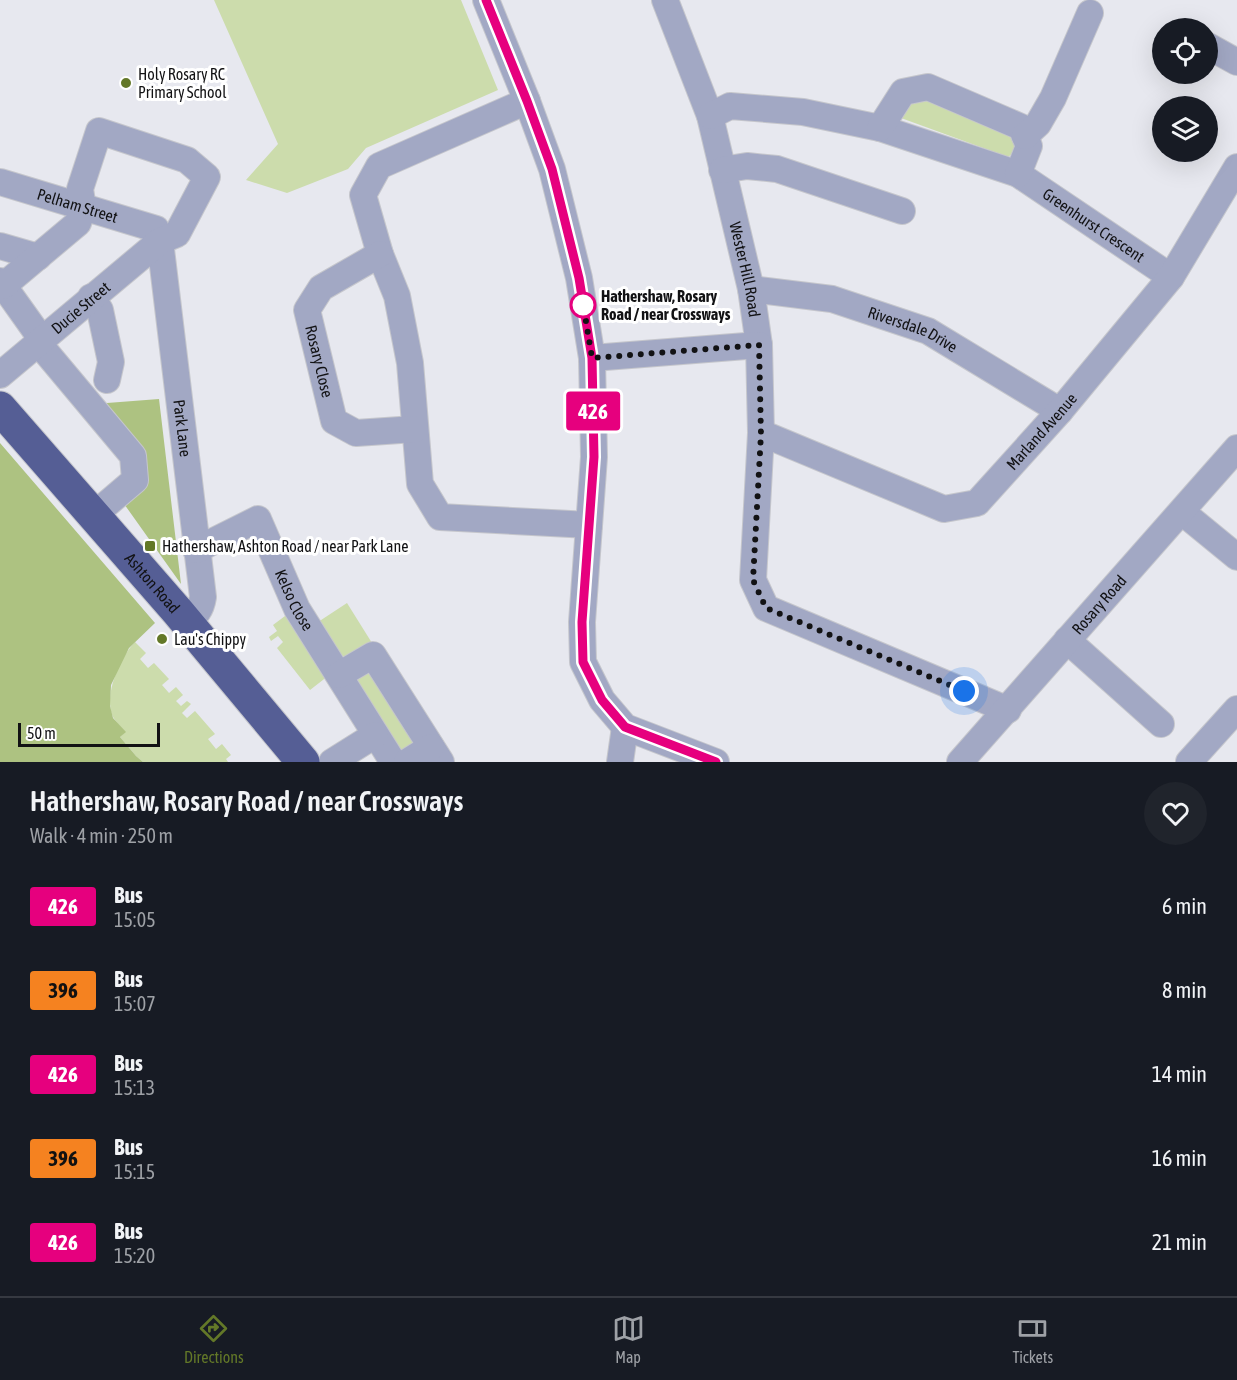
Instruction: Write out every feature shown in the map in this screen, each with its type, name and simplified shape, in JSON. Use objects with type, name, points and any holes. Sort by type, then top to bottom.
[{"type":"highway","name":"Ashton Road","points":[[0,408],[187,622],[303,762]]},
{"type":"street","points":[[486,0],[552,169],[579,278],[592,358],[594,457],[582,622],[583,662],[602,700],[625,727],[716,762]]},
{"type":"street","name":"Wester Hill Road","points":[[665,0],[710,116],[751,289],[759,345],[761,434],[753,580],[766,608],[1008,710]]},
{"type":"street","points":[[1025,136],[1038,124],[1053,98],[1090,14]]},
{"type":"street","points":[[1218,52],[1237,62]]},
{"type":"street","points":[[880,128],[903,92],[928,87],[1021,127],[1029,146],[1018,174]]},
{"type":"street","points":[[527,101],[379,166],[363,195],[380,254],[397,296],[410,363],[420,484],[440,517],[589,525]]},
{"type":"street","name":"Greenhurst Crescent","points":[[710,116],[730,106],[803,112],[880,128],[1018,174],[1171,277]]},
{"type":"street","name":"Ducie Street","points":[[0,375],[91,297],[158,235],[177,234],[207,177],[187,160],[99,131],[80,189],[83,208]]},
{"type":"street","points":[[722,170],[747,166],[777,169],[902,211]]},
{"type":"street","name":"Marland Avenue","points":[[761,434],[944,509],[977,503],[1060,411],[1171,277],[1237,167]]},
{"type":"street","name":"Pelham Street","points":[[0,182],[158,235]]},
{"type":"street","points":[[83,208],[78,223],[2,284],[34,330],[45,351],[133,456],[135,480],[94,515]]},
{"type":"street","name":"Park Lane","points":[[158,235],[203,597],[198,613],[187,622]]},
{"type":"street","points":[[0,246],[38,257]]},
{"type":"street","name":"Rosary Close","points":[[380,254],[321,288],[307,310],[334,421],[356,433],[416,429]]},
{"type":"street","name":"Riversdale Drive","points":[[751,289],[832,299],[928,331],[1060,411]]},
{"type":"street","points":[[91,297],[100,310],[111,362],[107,380]]},
{"type":"street","points":[[592,358],[759,345]]},
{"type":"street","name":"Rosary Road","points":[[966,760],[1067,640],[1237,448]]},
{"type":"street","points":[[1182,512],[1237,557]]},
{"type":"street","name":"Kelso Close","points":[[196,550],[258,519],[297,609],[393,762]]},
{"type":"street","points":[[1067,640],[1161,724]]},
{"type":"street","points":[[339,675],[373,655],[436,754],[407,762]]},
{"type":"street","points":[[1189,762],[1237,709]]},
{"type":"street","points":[[620,762],[625,727]]},
{"type":"street","points":[[332,762],[375,735]]},
{"type":"green space","points":[[214,0],[461,0],[498,90],[366,148],[348,169],[287,193],[246,180],[278,144]]},
{"type":"green space","points":[[919,95],[1010,129],[1015,144],[1014,151],[1008,157],[901,118],[904,103]]},
{"type":"green space","points":[[159,399],[181,584],[122,501],[140,486],[94,404]]},
{"type":"green space","points":[[0,443],[155,623],[129,648],[111,685],[110,706],[113,718],[126,732],[120,737],[143,762],[0,762]]},
{"type":"green space","points":[[347,603],[372,643],[355,654],[346,656],[340,655],[329,646],[315,624]]},
{"type":"green space","points":[[289,613],[328,676],[310,690],[277,648],[283,642],[278,636],[271,641],[269,637],[277,631],[273,625]]},
{"type":"green space","points":[[135,642],[146,653],[140,659],[148,668],[154,663],[169,679],[162,685],[169,693],[176,687],[183,695],[176,701],[181,706],[187,701],[191,704],[182,713],[187,718],[195,711],[215,734],[208,739],[216,749],[222,744],[231,755],[226,759],[228,762],[143,762],[120,737],[125,732],[113,717],[110,699],[119,667]]},
{"type":"green space","points":[[367,671],[378,677],[417,738],[415,746],[403,753],[392,749],[355,679]]},
{"type":"bus line","name":"426","points":[[486,0],[552,169],[579,278],[592,358],[594,457],[582,622],[583,662],[602,700],[625,727],[716,762]]},
{"type":"place","name":"Holy Rosary RC Primary School","points":[[126,83]]},
{"type":"place","name":"Hathershaw, Rosary Road / near Crossways","points":[[583,305]]},
{"type":"place","name":"Hathershaw, Ashton Road / near Park Lane","points":[[150,546]]},
{"type":"place","name":"Lau's Chippy","points":[[162,639]]},
{"type":"route","points":[[583,305],[582,297],[592,358],[759,345],[761,434],[753,580],[766,608],[964,691]]}]
